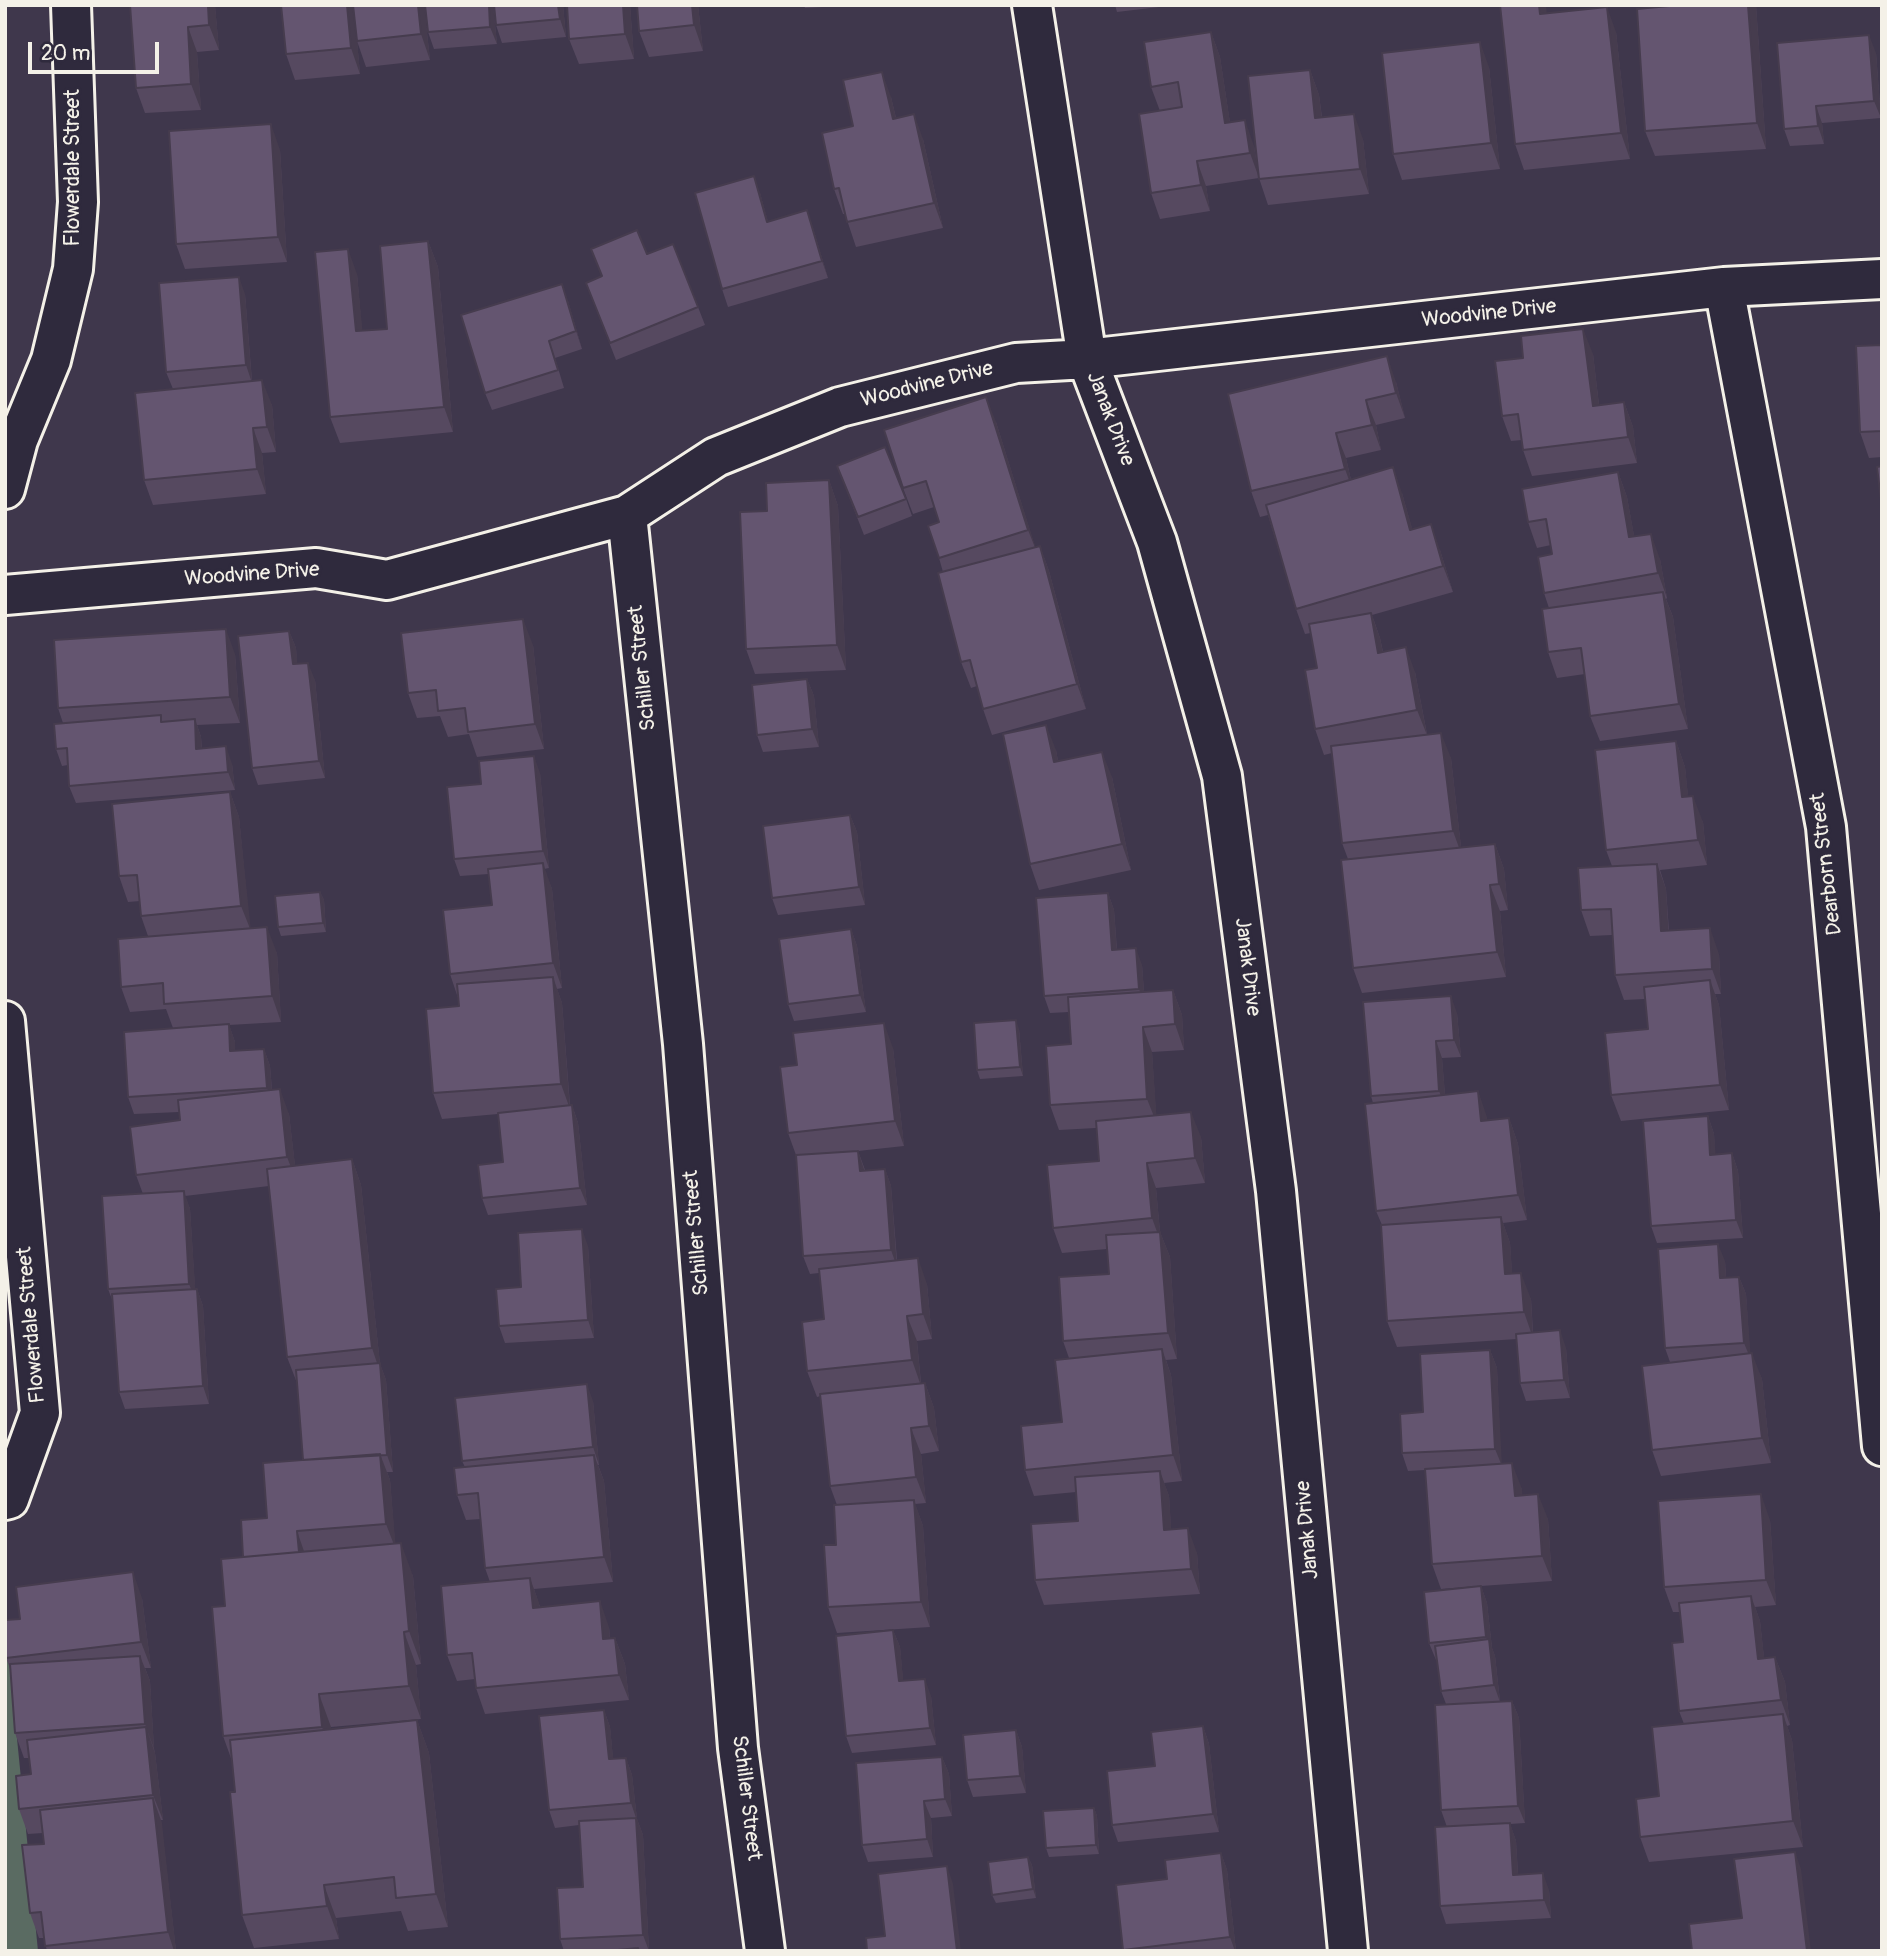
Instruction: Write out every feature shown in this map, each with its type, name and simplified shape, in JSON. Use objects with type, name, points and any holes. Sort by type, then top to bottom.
[{"type":"street","name":"Flowerdale Street","points":[[5,489],[19,440],[51,360],[73,269],[78,202],[71,5]]},
{"type":"street","name":"Janak Drive","points":[[1032,5],[1087,359],[1157,542],[1222,776],[1276,1191],[1348,1951]]},
{"type":"street","name":"Woodvine Drive","points":[[5,595],[316,568],[387,580],[627,515],[716,457],[840,407],[1016,363],[1087,359],[1724,287],[1882,279]]},
{"type":"street","name":"Dearborn Street","points":[[1724,287],[1826,827],[1882,1446]]},
{"type":"street","name":"Schiller Street","points":[[627,515],[682,1044],[738,1748],[765,1951]]},
{"type":"street","name":"Flowerdale Street","points":[[5,1021],[40,1413],[7,1500]]},
{"type":"green space","points":[[6,1627],[38,1951],[5,1951]]},
{"type":"building","points":[[130,5],[208,5],[209,25],[188,27],[191,84],[136,88]]},
{"type":"building","points":[[281,5],[347,5],[351,48],[286,54]]},
{"type":"building","points":[[353,5],[418,5],[421,34],[357,41]]},
{"type":"building","points":[[425,5],[489,5],[490,27],[428,32]]},
{"type":"building","points":[[494,5],[558,5],[560,19],[496,25]]},
{"type":"building","points":[[567,5],[623,5],[625,34],[569,39]]},
{"type":"building","points":[[637,5],[692,5],[694,25],[639,31]]},
{"type":"building","points":[[1500,5],[1539,5],[1540,14],[1607,7],[1621,133],[1515,144]]},
{"type":"building","points":[[1680,5],[1748,5],[1757,123],[1645,131],[1637,9]]},
{"type":"building","points":[[1211,32],[1225,123],[1245,120],[1250,153],[1197,161],[1201,185],[1151,193],[1139,114],[1182,107],[1178,82],[1151,87],[1144,42]]},
{"type":"building","points":[[1869,35],[1874,101],[1816,106],[1818,126],[1784,129],[1777,43]]},
{"type":"building","points":[[1480,42],[1491,143],[1393,154],[1382,53]]},
{"type":"building","points":[[1310,70],[1315,118],[1354,114],[1360,169],[1259,179],[1248,76]]},
{"type":"building","points":[[882,72],[893,119],[914,114],[934,203],[847,222],[839,188],[834,189],[822,133],[853,126],[843,80]]},
{"type":"building","points":[[271,124],[278,237],[176,244],[169,131]]},
{"type":"building","points":[[754,176],[767,222],[807,210],[822,261],[722,289],[695,193]]},
{"type":"building","points":[[637,230],[647,254],[673,244],[698,307],[610,343],[586,283],[602,276],[591,249]]},
{"type":"building","points":[[428,241],[444,407],[330,417],[315,252],[348,249],[356,331],[387,329],[380,246]]},
{"type":"building","points":[[239,277],[246,365],[166,372],[159,283]]},
{"type":"building","points":[[562,284],[576,331],[549,341],[558,370],[485,393],[461,315]]},
{"type":"building","points":[[1583,329],[1593,406],[1624,402],[1628,437],[1523,450],[1518,414],[1502,416],[1495,361],[1523,358],[1521,336]]},
{"type":"building","points":[[1882,345],[1882,431],[1860,432],[1856,346]]},
{"type":"building","points":[[1387,356],[1396,393],[1366,400],[1372,425],[1336,433],[1345,469],[1251,491],[1228,394]]},
{"type":"building","points":[[262,380],[267,427],[253,428],[257,469],[144,480],[135,393]]},
{"type":"building","points":[[986,397],[1028,530],[939,558],[928,526],[939,522],[926,481],[903,488],[884,430]]},
{"type":"building","points":[[885,447],[906,499],[858,517],[837,466]]},
{"type":"building","points":[[1882,466],[1882,508],[1877,467]]},
{"type":"building","points":[[1393,467],[1410,530],[1431,524],[1443,566],[1296,609],[1266,505]]},
{"type":"building","points":[[1618,472],[1629,537],[1651,534],[1658,573],[1544,593],[1538,557],[1552,554],[1546,519],[1528,522],[1522,489]]},
{"type":"building","points":[[829,480],[837,645],[746,649],[740,512],[767,511],[766,483]]},
{"type":"building","points":[[1040,546],[1077,684],[983,709],[970,660],[961,662],[938,573]]},
{"type":"building","points":[[1663,592],[1679,704],[1590,716],[1581,648],[1548,652],[1542,609]]},
{"type":"building","points":[[1371,613],[1378,653],[1406,647],[1417,710],[1315,729],[1305,670],[1317,668],[1309,624]]},
{"type":"building","points":[[523,619],[535,724],[468,732],[465,708],[438,711],[436,690],[408,693],[401,633]]},
{"type":"building","points":[[226,629],[230,697],[58,708],[54,640]]},
{"type":"building","points":[[289,631],[293,664],[308,663],[319,761],[252,768],[238,636]]},
{"type":"building","points":[[807,679],[812,729],[757,735],[752,685]]},
{"type":"building","points":[[161,715],[161,722],[195,719],[196,749],[226,746],[228,772],[69,786],[67,748],[56,749],[54,724]]},
{"type":"building","points":[[1046,725],[1054,762],[1102,752],[1122,844],[1030,864],[1003,734]]},
{"type":"building","points":[[1441,733],[1453,831],[1342,843],[1331,746]]},
{"type":"building","points":[[1676,741],[1682,797],[1693,796],[1698,840],[1606,850],[1595,750]]},
{"type":"building","points":[[534,756],[543,851],[454,859],[447,787],[481,784],[479,761]]},
{"type":"building","points":[[230,792],[241,906],[141,916],[137,875],[119,876],[112,804]]},
{"type":"building","points":[[850,815],[859,887],[772,898],[763,826]]},
{"type":"building","points":[[1495,844],[1499,884],[1490,885],[1497,952],[1353,968],[1341,860]]},
{"type":"building","points":[[543,863],[553,963],[450,974],[443,910],[492,905],[488,869]]},
{"type":"building","points":[[1657,864],[1661,931],[1710,928],[1712,969],[1615,975],[1611,909],[1581,910],[1578,868]]},
{"type":"building","points":[[320,892],[323,923],[278,927],[275,896]]},
{"type":"building","points":[[1108,893],[1112,950],[1136,948],[1139,989],[1044,996],[1036,898]]},
{"type":"building","points":[[267,927],[272,996],[164,1004],[163,983],[121,987],[118,939]]},
{"type":"building","points":[[851,929],[860,995],[788,1004],[779,939]]},
{"type":"building","points":[[553,977],[561,1084],[433,1093],[426,1009],[459,1006],[457,984]]},
{"type":"building","points":[[1710,980],[1720,1085],[1611,1095],[1605,1033],[1648,1029],[1644,987]]},
{"type":"building","points":[[1173,990],[1175,1024],[1143,1027],[1147,1099],[1050,1105],[1046,1046],[1071,1044],[1068,997]]},
{"type":"building","points":[[1451,996],[1454,1040],[1436,1041],[1439,1091],[1371,1096],[1363,1002]]},
{"type":"building","points":[[1016,1020],[1020,1067],[977,1070],[974,1023]]},
{"type":"building","points":[[884,1023],[895,1121],[788,1133],[780,1067],[797,1065],[793,1033]]},
{"type":"building","points":[[229,1024],[230,1051],[264,1049],[267,1088],[128,1097],[124,1032]]},
{"type":"building","points":[[280,1089],[287,1157],[136,1175],[130,1127],[180,1120],[178,1100]]},
{"type":"building","points":[[1478,1091],[1481,1121],[1509,1118],[1518,1195],[1376,1211],[1365,1104]]},
{"type":"building","points":[[572,1105],[580,1188],[482,1198],[478,1165],[503,1162],[498,1113]]},
{"type":"building","points":[[1191,1112],[1195,1158],[1147,1163],[1152,1218],[1053,1228],[1047,1165],[1099,1161],[1096,1121]]},
{"type":"building","points":[[1708,1116],[1710,1155],[1732,1153],[1736,1220],[1651,1226],[1643,1121]]},
{"type":"building","points":[[858,1151],[860,1171],[885,1169],[891,1250],[803,1256],[796,1155]]},
{"type":"building","points":[[352,1159],[372,1348],[287,1357],[267,1169]]},
{"type":"building","points":[[184,1191],[189,1284],[108,1289],[102,1196]]},
{"type":"building","points":[[1501,1217],[1505,1274],[1521,1273],[1524,1312],[1387,1321],[1381,1225]]},
{"type":"building","points":[[582,1229],[588,1320],[499,1326],[496,1289],[521,1287],[518,1233]]},
{"type":"building","points":[[1160,1232],[1168,1333],[1063,1341],[1059,1277],[1109,1274],[1106,1235]]},
{"type":"building","points":[[1718,1244],[1720,1278],[1739,1277],[1744,1343],[1665,1348],[1658,1249]]},
{"type":"building","points":[[918,1258],[923,1314],[907,1316],[912,1360],[807,1371],[802,1322],[824,1319],[819,1269]]},
{"type":"building","points":[[197,1289],[203,1386],[119,1392],[112,1294]]},
{"type":"building","points":[[1560,1330],[1564,1380],[1520,1383],[1516,1334]]},
{"type":"building","points":[[1162,1349],[1173,1455],[1025,1470],[1021,1426],[1062,1422],[1055,1360]]},
{"type":"building","points":[[1490,1350],[1495,1449],[1402,1453],[1400,1414],[1423,1412],[1420,1354]]},
{"type":"building","points":[[1752,1353],[1762,1438],[1652,1450],[1642,1366]]},
{"type":"building","points":[[380,1363],[387,1455],[303,1460],[296,1370]]},
{"type":"building","points":[[925,1383],[929,1426],[911,1428],[916,1477],[830,1486],[820,1394]]},
{"type":"building","points":[[587,1384],[593,1447],[462,1461],[455,1398]]},
{"type":"building","points":[[380,1454],[386,1524],[297,1531],[299,1552],[243,1557],[241,1520],[267,1518],[263,1463]]},
{"type":"building","points":[[594,1455],[604,1557],[485,1568],[478,1493],[457,1495],[454,1468]]},
{"type":"building","points":[[1512,1463],[1515,1496],[1538,1494],[1542,1556],[1432,1564],[1425,1469]]},
{"type":"building","points":[[1160,1471],[1164,1530],[1188,1528],[1191,1569],[1035,1580],[1031,1524],[1078,1521],[1075,1477]]},
{"type":"building","points":[[1761,1494],[1766,1580],[1664,1587],[1658,1501]]},
{"type":"building","points":[[914,1500],[921,1602],[828,1607],[824,1545],[836,1545],[834,1505]]},
{"type":"building","points":[[401,1543],[409,1631],[404,1632],[409,1686],[319,1694],[322,1727],[223,1736],[212,1607],[225,1606],[221,1559]]},
{"type":"building","points":[[133,1572],[141,1642],[6,1658],[5,1620],[20,1619],[16,1587]]},
{"type":"building","points":[[530,1578],[533,1608],[600,1601],[603,1639],[615,1638],[619,1675],[476,1688],[472,1653],[447,1655],[441,1586]]},
{"type":"building","points":[[1481,1586],[1486,1637],[1429,1643],[1424,1592]]},
{"type":"building","points":[[1751,1596],[1758,1659],[1775,1657],[1781,1700],[1679,1711],[1672,1643],[1683,1642],[1679,1603]]},
{"type":"building","points":[[893,1630],[899,1681],[925,1679],[930,1728],[846,1736],[836,1636]]},
{"type":"building","points":[[1489,1639],[1494,1685],[1441,1691],[1435,1646]]},
{"type":"building","points":[[140,1656],[145,1724],[15,1733],[10,1664]]},
{"type":"building","points":[[1512,1701],[1518,1806],[1441,1810],[1435,1705]]},
{"type":"building","points":[[604,1710],[609,1759],[626,1758],[631,1803],[549,1810],[539,1716]]},
{"type":"building","points":[[1783,1714],[1793,1821],[1640,1837],[1636,1799],[1659,1796],[1652,1727]]},
{"type":"building","points":[[417,1720],[436,1894],[396,1898],[394,1877],[324,1885],[327,1906],[242,1915],[230,1792],[235,1792],[230,1740]]},
{"type":"building","points":[[1203,1726],[1213,1814],[1112,1825],[1107,1771],[1155,1766],[1151,1732]]},
{"type":"building","points":[[146,1727],[153,1795],[19,1809],[16,1776],[31,1774],[27,1740]]},
{"type":"building","points":[[1016,1730],[1020,1776],[967,1780],[963,1735]]},
{"type":"building","points":[[942,1757],[945,1799],[924,1801],[927,1839],[862,1845],[856,1763]]},
{"type":"building","points":[[153,1798],[168,1932],[45,1946],[41,1912],[30,1913],[22,1845],[44,1844],[40,1810]]},
{"type":"building","points":[[1094,1808],[1096,1845],[1046,1848],[1043,1811]]},
{"type":"building","points":[[636,1818],[643,1935],[560,1939],[557,1888],[583,1887],[579,1821]]},
{"type":"building","points":[[1510,1823],[1513,1875],[1543,1873],[1544,1900],[1440,1906],[1435,1827]]},
{"type":"building","points":[[1795,1852],[1807,1951],[1692,1951],[1689,1924],[1742,1918],[1734,1859]]},
{"type":"building","points":[[1221,1853],[1230,1937],[1123,1950],[1116,1885],[1167,1879],[1165,1860]]},
{"type":"building","points":[[1028,1857],[1033,1889],[992,1895],[988,1862]]},
{"type":"building","points":[[947,1866],[957,1951],[867,1951],[866,1938],[885,1936],[878,1874]]},
{"type":"building","points":[[638,1948],[639,1951],[608,1951]]}]
